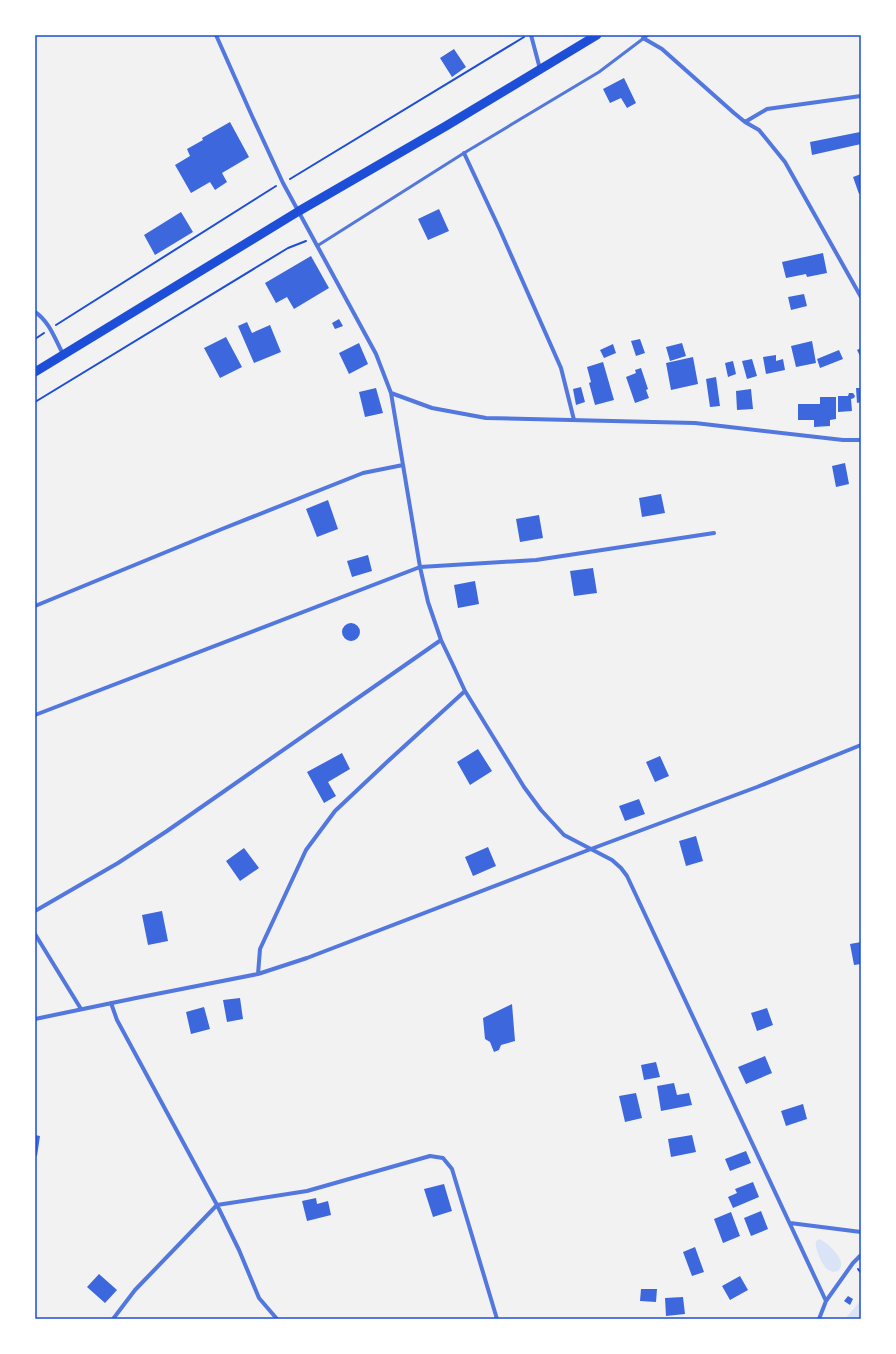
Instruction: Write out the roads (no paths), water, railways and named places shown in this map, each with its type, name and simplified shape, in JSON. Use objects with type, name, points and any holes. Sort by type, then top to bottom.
[{"type":"main road","points":[[35,372],[298,211],[446,126],[597,35]]},
{"type":"street","points":[[216,35],[283,183],[376,354],[391,393],[420,567],[428,602],[441,640],[466,691],[524,787],[541,810],[564,835],[612,860],[627,876],[826,1301]]},
{"type":"street","points":[[530,35],[540,70]]},
{"type":"street","points":[[643,38],[662,49],[745,122],[759,130],[785,162],[861,297]]},
{"type":"street","points":[[745,122],[767,109],[861,96]]},
{"type":"street","points":[[464,153],[561,368],[574,420]]},
{"type":"street","points":[[35,312],[42,317],[50,329],[63,355]]},
{"type":"street","points":[[391,393],[432,408],[486,418],[695,423],[843,440],[861,440]]},
{"type":"street","points":[[35,606],[363,473],[403,465]]},
{"type":"street","points":[[35,715],[420,567],[536,560],[714,533]]},
{"type":"street","points":[[35,911],[118,863],[167,831],[441,640]]},
{"type":"street","points":[[258,974],[260,949],[306,850],[335,811],[466,691]]},
{"type":"street","points":[[35,1019],[258,974],[307,958],[757,787],[861,745]]},
{"type":"street","points":[[35,934],[81,1009]]},
{"type":"street","points":[[111,1003],[117,1020],[217,1205],[239,1250],[259,1298],[277,1319]]},
{"type":"street","points":[[113,1319],[135,1290],[217,1205],[307,1191],[430,1156],[443,1158],[452,1169],[497,1319]]},
{"type":"street","points":[[790,1223],[861,1232]]},
{"type":"street","points":[[820,1319],[826,1301],[853,1263],[861,1255]]},
{"type":"lane","points":[[317,246],[464,153],[599,72],[648,35]]}]
